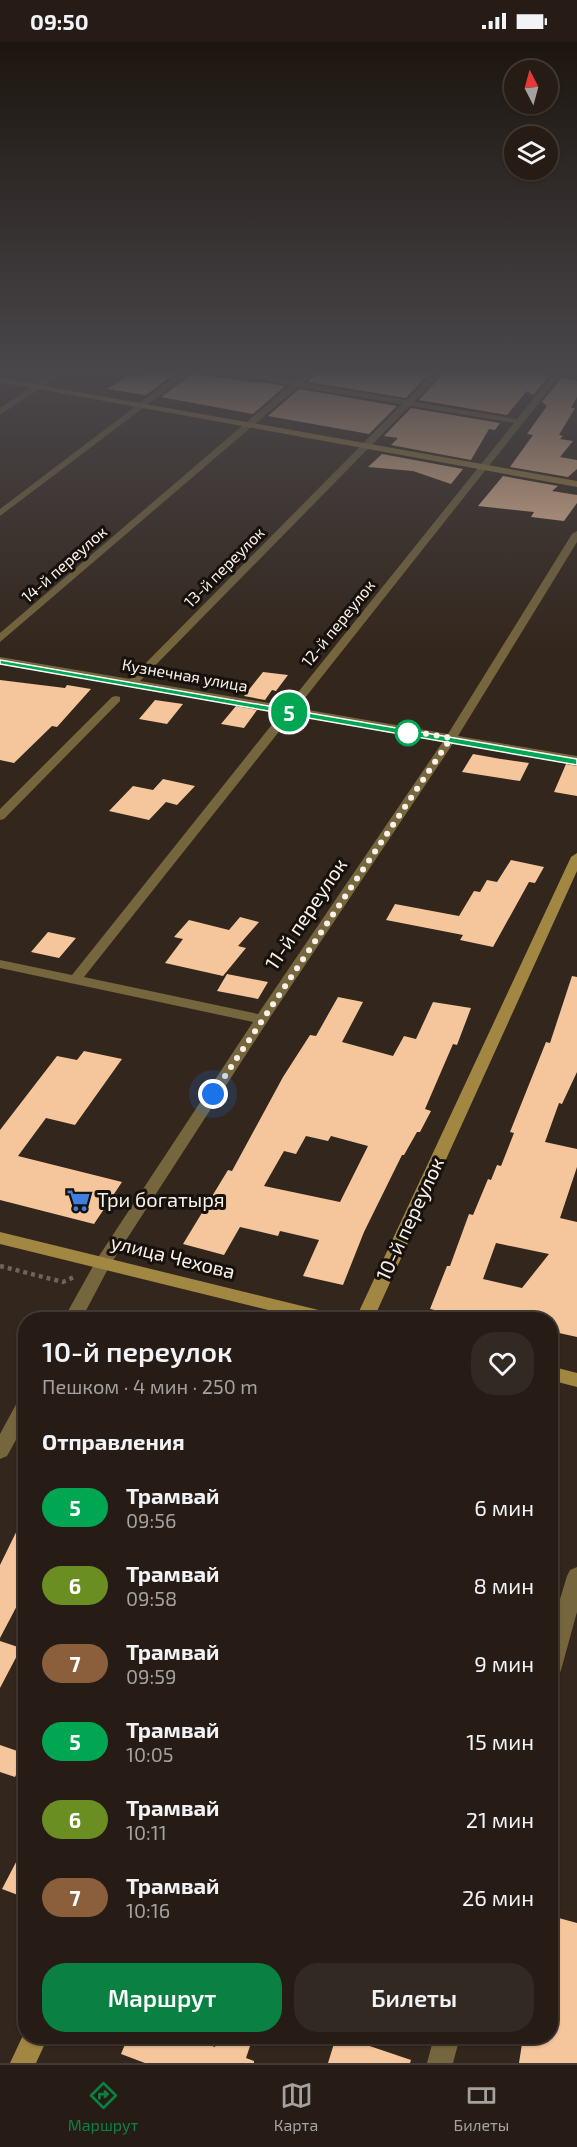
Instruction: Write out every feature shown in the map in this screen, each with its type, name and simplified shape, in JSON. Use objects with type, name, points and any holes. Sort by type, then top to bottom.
[{"type":"main road","points":[[475,465],[577,484]]},
{"type":"main road","name":"10-й переулок","points":[[367,1312],[577,857]]},
{"type":"main road","name":"улица Чехова","points":[[0,1238],[302,1312]]},
{"type":"main road","points":[[558,1375],[577,1380]]},
{"type":"main road","points":[[23,2063],[32,2044]]},
{"type":"street","points":[[0,513],[63,465]]},
{"type":"street","name":"14-й переулок","points":[[0,639],[202,465]]},
{"type":"street","name":"13-й переулок","points":[[132,683],[347,465]]},
{"type":"street","name":"12-й переулок","points":[[75,980],[484,467]]},
{"type":"street","name":"11-й переулок","points":[[76,1312],[103,1263],[262,1019],[451,738],[577,534]]},
{"type":"street","name":"Кузнечная улица","points":[[0,660],[577,760]]},
{"type":"street","points":[[0,816],[116,699]]},
{"type":"street","points":[[0,964],[262,1019]]},
{"type":"street","points":[[0,1451],[18,1418]]},
{"type":"street","points":[[558,1642],[577,1576]]},
{"type":"street","points":[[440,2063],[445,2044]]},
{"type":"path","points":[[0,1266],[63,1282],[103,1263]]},
{"type":"building","points":[[443,465],[463,469],[451,484],[413,471],[368,467]]},
{"type":"building","points":[[577,465],[577,469],[568,477],[510,467]]},
{"type":"building","points":[[503,476],[558,486],[552,491],[577,495],[577,503],[564,521],[531,517],[534,512],[478,506]]},
{"type":"building","points":[[263,672],[288,675],[276,691],[272,690],[265,700],[244,696]]},
{"type":"building","points":[[0,680],[91,689],[57,727],[52,726],[14,763],[0,760]]},
{"type":"building","points":[[155,700],[183,704],[167,724],[139,719]]},
{"type":"building","points":[[236,706],[257,710],[244,728],[221,724]]},
{"type":"building","points":[[473,754],[529,763],[520,781],[462,772]]},
{"type":"building","points":[[566,764],[577,766],[577,796],[554,792]]},
{"type":"building","points":[[163,779],[195,786],[177,805],[166,802],[149,820],[109,811],[133,786],[153,790]]},
{"type":"building","points":[[511,860],[544,867],[535,883],[529,882],[493,947],[460,940],[463,935],[386,920],[395,904],[459,916],[474,891],[480,892],[487,880],[497,882]]},
{"type":"building","points":[[240,917],[259,922],[238,946],[246,948],[223,976],[165,963],[183,939],[174,937],[189,920],[229,930]]},
{"type":"building","points":[[48,932],[76,938],[59,958],[31,952]]},
{"type":"building","points":[[227,974],[268,982],[258,999],[217,991]]},
{"type":"building","points":[[572,976],[577,977],[577,1072],[562,1104],[559,1103],[545,1142],[577,1149],[577,1167],[560,1218],[577,1222],[577,1337],[558,1333],[558,1312],[443,1312],[430,1309],[447,1266],[450,1266],[469,1214],[473,1215],[488,1179],[491,1180],[497,1165],[501,1166],[514,1133],[510,1132],[546,1042],[550,1043]],"holes":[[[496,1243],[549,1254],[522,1288],[483,1279]]]},
{"type":"building","points":[[338,997],[363,1002],[342,1042],[393,1056],[404,1036],[416,1039],[433,1002],[471,1008],[457,1045],[453,1044],[425,1109],[431,1111],[420,1132],[417,1132],[402,1155],[364,1232],[343,1285],[303,1276],[319,1240],[280,1231],[278,1236],[240,1227],[224,1255],[183,1244],[228,1170],[232,1171],[283,1077],[310,1035],[316,1036]],"holes":[[[306,1136],[328,1141],[331,1136],[368,1146],[340,1202],[264,1186],[284,1151],[296,1154]]]},
{"type":"building","points":[[84,1051],[122,1059],[75,1125],[46,1118],[18,1156],[122,1182],[94,1224],[0,1200],[0,1130],[57,1056],[77,1060]]},
{"type":"building","points":[[18,1528],[18,1604],[0,1638],[0,1565]]},
{"type":"building","points":[[0,1641],[18,1647],[18,1654],[0,1688]]},
{"type":"building","points":[[0,1745],[18,1751],[18,1771],[15,1777],[0,1772]]},
{"type":"building","points":[[18,1858],[18,1895],[2,1889]]},
{"type":"building","points":[[558,1918],[577,1923],[577,2063],[519,2063],[522,2044],[558,2044]]},
{"type":"building","points":[[125,2044],[207,2044],[215,2047],[216,2044],[251,2044],[246,2058],[254,2063],[145,2063],[121,2054]]},
{"type":"building","points":[[334,2044],[364,2044],[411,2060],[410,2063],[328,2063]]},
{"type":"tram line","points":[[0,662],[577,762]]},
{"type":"tram line","name":"5","points":[[0,662],[577,762]]},
{"type":"place","name":"Три богатыря","points":[[79,1200]]},
{"type":"route","points":[[213,1094],[451,738],[405,730],[408,733]]}]
